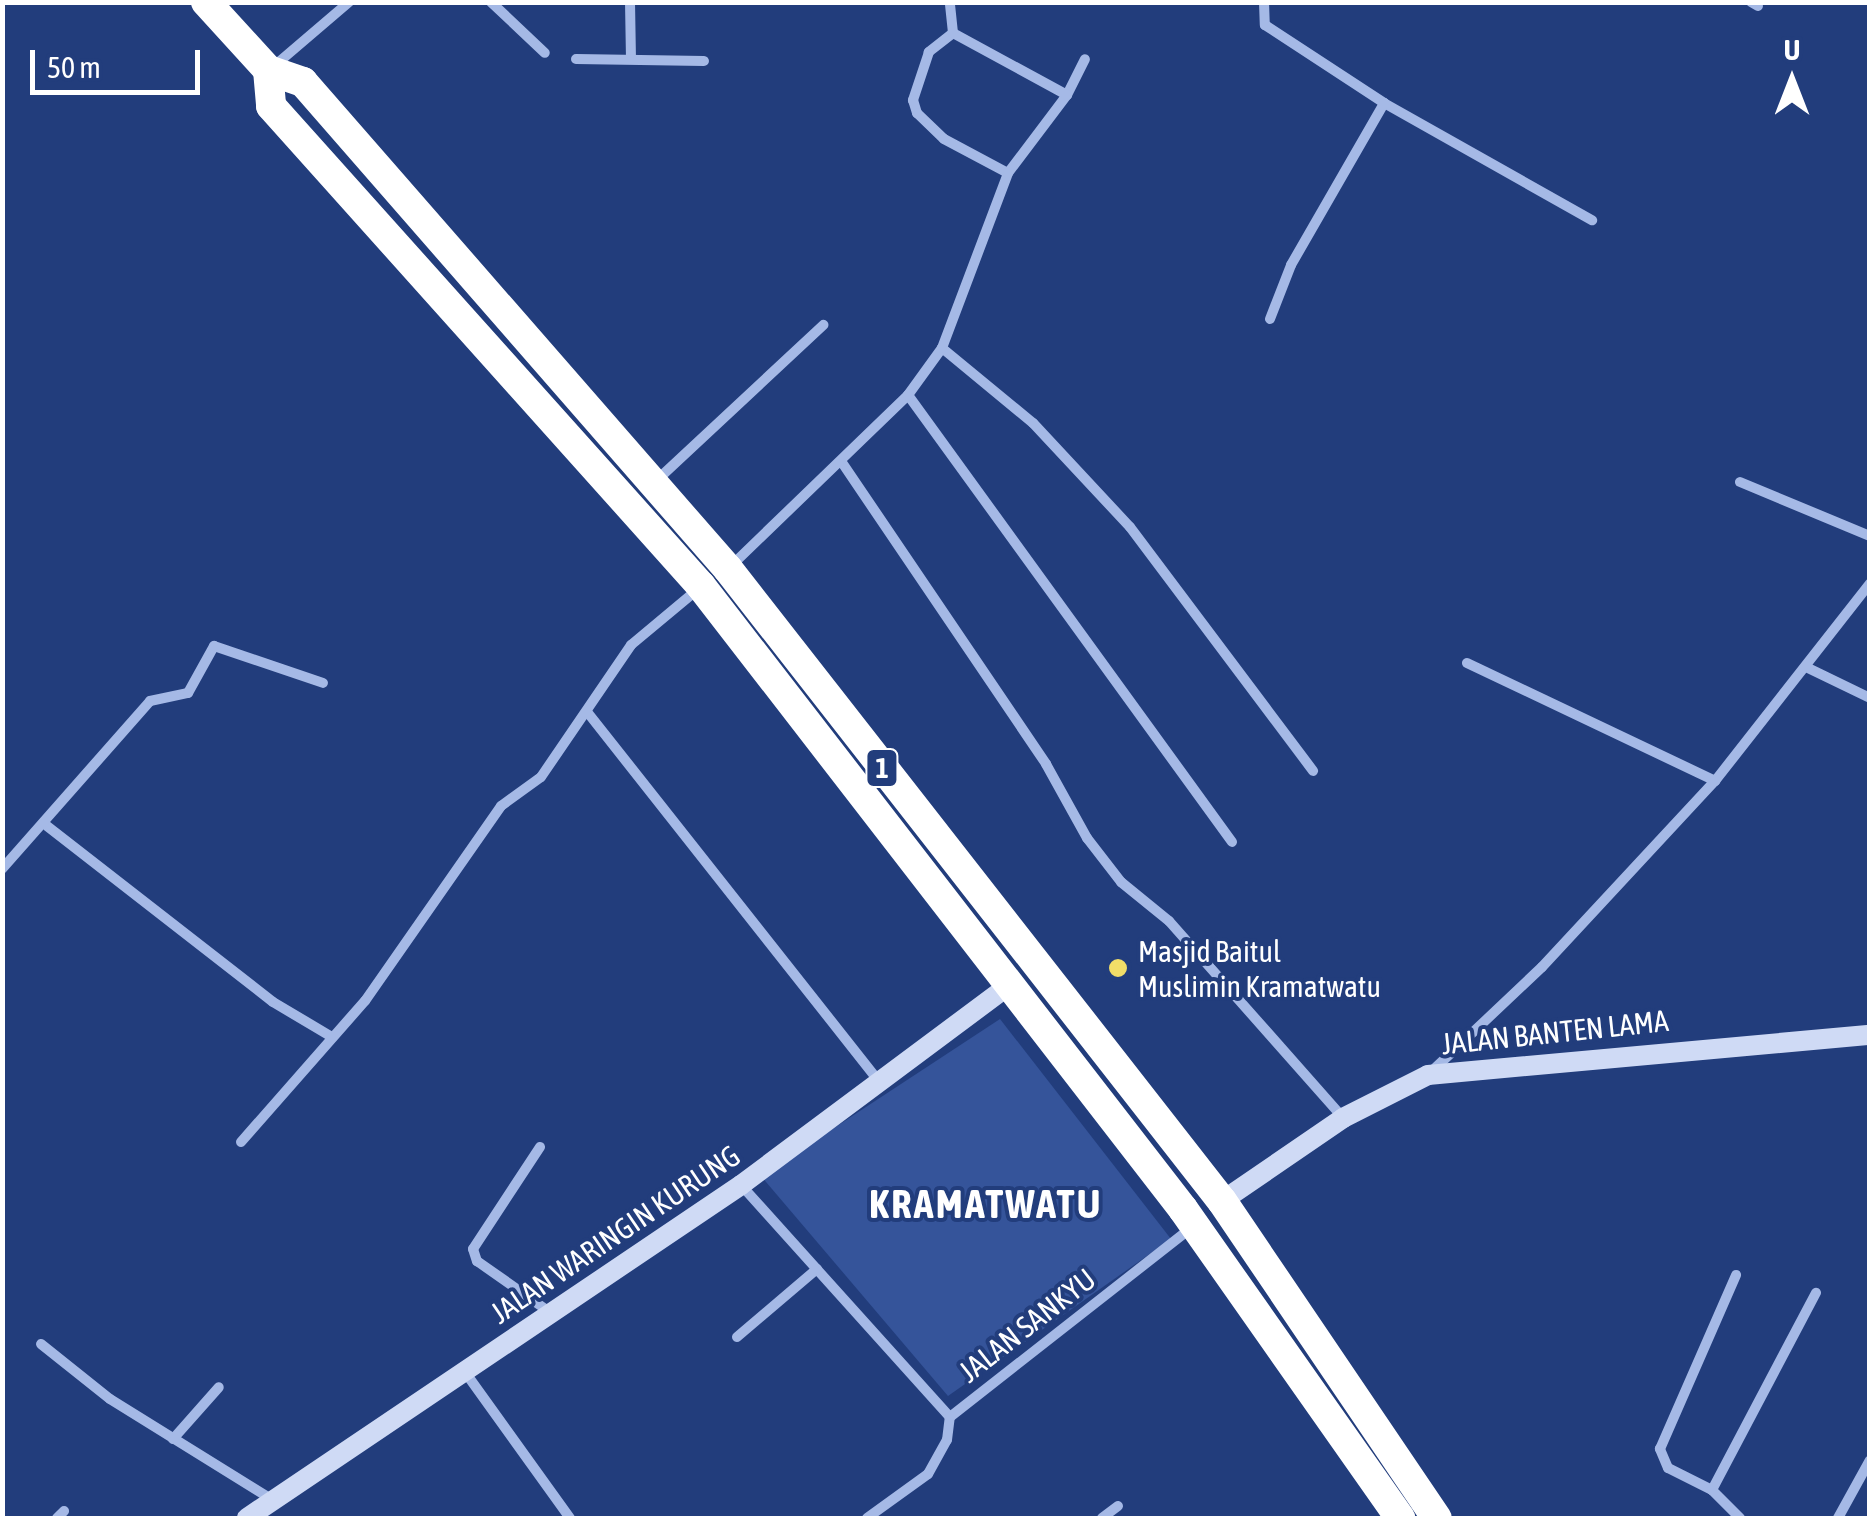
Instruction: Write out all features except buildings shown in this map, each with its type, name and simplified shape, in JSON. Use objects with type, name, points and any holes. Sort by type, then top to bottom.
[{"type":"highway","name":"1","points":[[206,2],[268,70],[303,82],[728,570],[1222,1201],[1438,1518]]},
{"type":"highway","name":"1","points":[[268,70],[272,106],[701,586],[1195,1225],[1400,1518]]},
{"type":"street","points":[[268,70],[350,2]]},
{"type":"street","points":[[491,2],[545,52]]},
{"type":"street","points":[[630,2],[631,58]]},
{"type":"street","points":[[950,2],[954,33]]},
{"type":"street","points":[[1264,2],[1265,24],[1384,103],[1592,220]]},
{"type":"street","points":[[954,33],[1066,95]]},
{"type":"street","points":[[954,33],[929,52],[912,100],[917,114],[944,139],[1008,173]]},
{"type":"street","points":[[576,58],[704,61]]},
{"type":"street","points":[[728,570],[908,395],[942,348],[1008,173],[1066,95],[1086,59]]},
{"type":"street","points":[[1270,318],[1291,265],[1384,103]]},
{"type":"street","points":[[655,482],[822,325]]},
{"type":"street","points":[[942,348],[1033,423],[1130,527],[1313,771]]},
{"type":"street","points":[[908,395],[1232,842]]},
{"type":"street","points":[[841,461],[1034,746],[1086,838],[1122,882],[1170,921],[1343,1118]]},
{"type":"street","points":[[1740,482],[1870,536]]},
{"type":"street","points":[[1428,1076],[1542,967],[1715,781],[1808,668],[1870,583]]},
{"type":"street","points":[[241,1142],[388,970],[501,806],[541,777],[631,645],[701,586]]},
{"type":"street","points":[[2,870],[47,826],[150,701],[188,693],[214,646],[323,683]]},
{"type":"street","points":[[1467,663],[1715,781]]},
{"type":"street","points":[[1808,668],[1870,698]]},
{"type":"street","points":[[588,713],[881,1084]]},
{"type":"street","points":[[47,826],[272,1002],[332,1036]]},
{"type":"street","name":"JALAN WARINGIN KURUNG","points":[[246,1518],[741,1186],[1008,986]]},
{"type":"street","name":"JALAN BANTEN LAMA","points":[[1222,1201],[1343,1118],[1428,1076],[1870,1035]]},
{"type":"street","points":[[540,1147],[474,1249],[477,1261],[551,1314]]},
{"type":"street","points":[[741,1186],[950,1417]]},
{"type":"street","name":"JALAN SANKYU","points":[[867,1518],[928,1474],[947,1440],[950,1417],[1195,1225]]},
{"type":"street","points":[[737,1336],[817,1269]]},
{"type":"street","points":[[1736,1274],[1660,1449],[1668,1468],[1712,1490],[1743,1518]]},
{"type":"street","points":[[1712,1490],[1816,1294]]},
{"type":"street","points":[[42,1344],[173,1438],[274,1500]]},
{"type":"street","points":[[465,1372],[570,1518]]},
{"type":"street","points":[[173,1438],[219,1387]]},
{"type":"street","points":[[1838,1518],[1870,1460]]},
{"type":"street","points":[[1102,1518],[1118,1506]]},
{"type":"shaded area","points":[[1000,1019],[1171,1239],[948,1396],[761,1176]]},
{"type":"place","name":"Masjid Baitul Muslimin Kramatwatu","points":[[1118,968]]},
{"type":"district","name":"KRAMATWATU","points":[[986,1204]]}]
